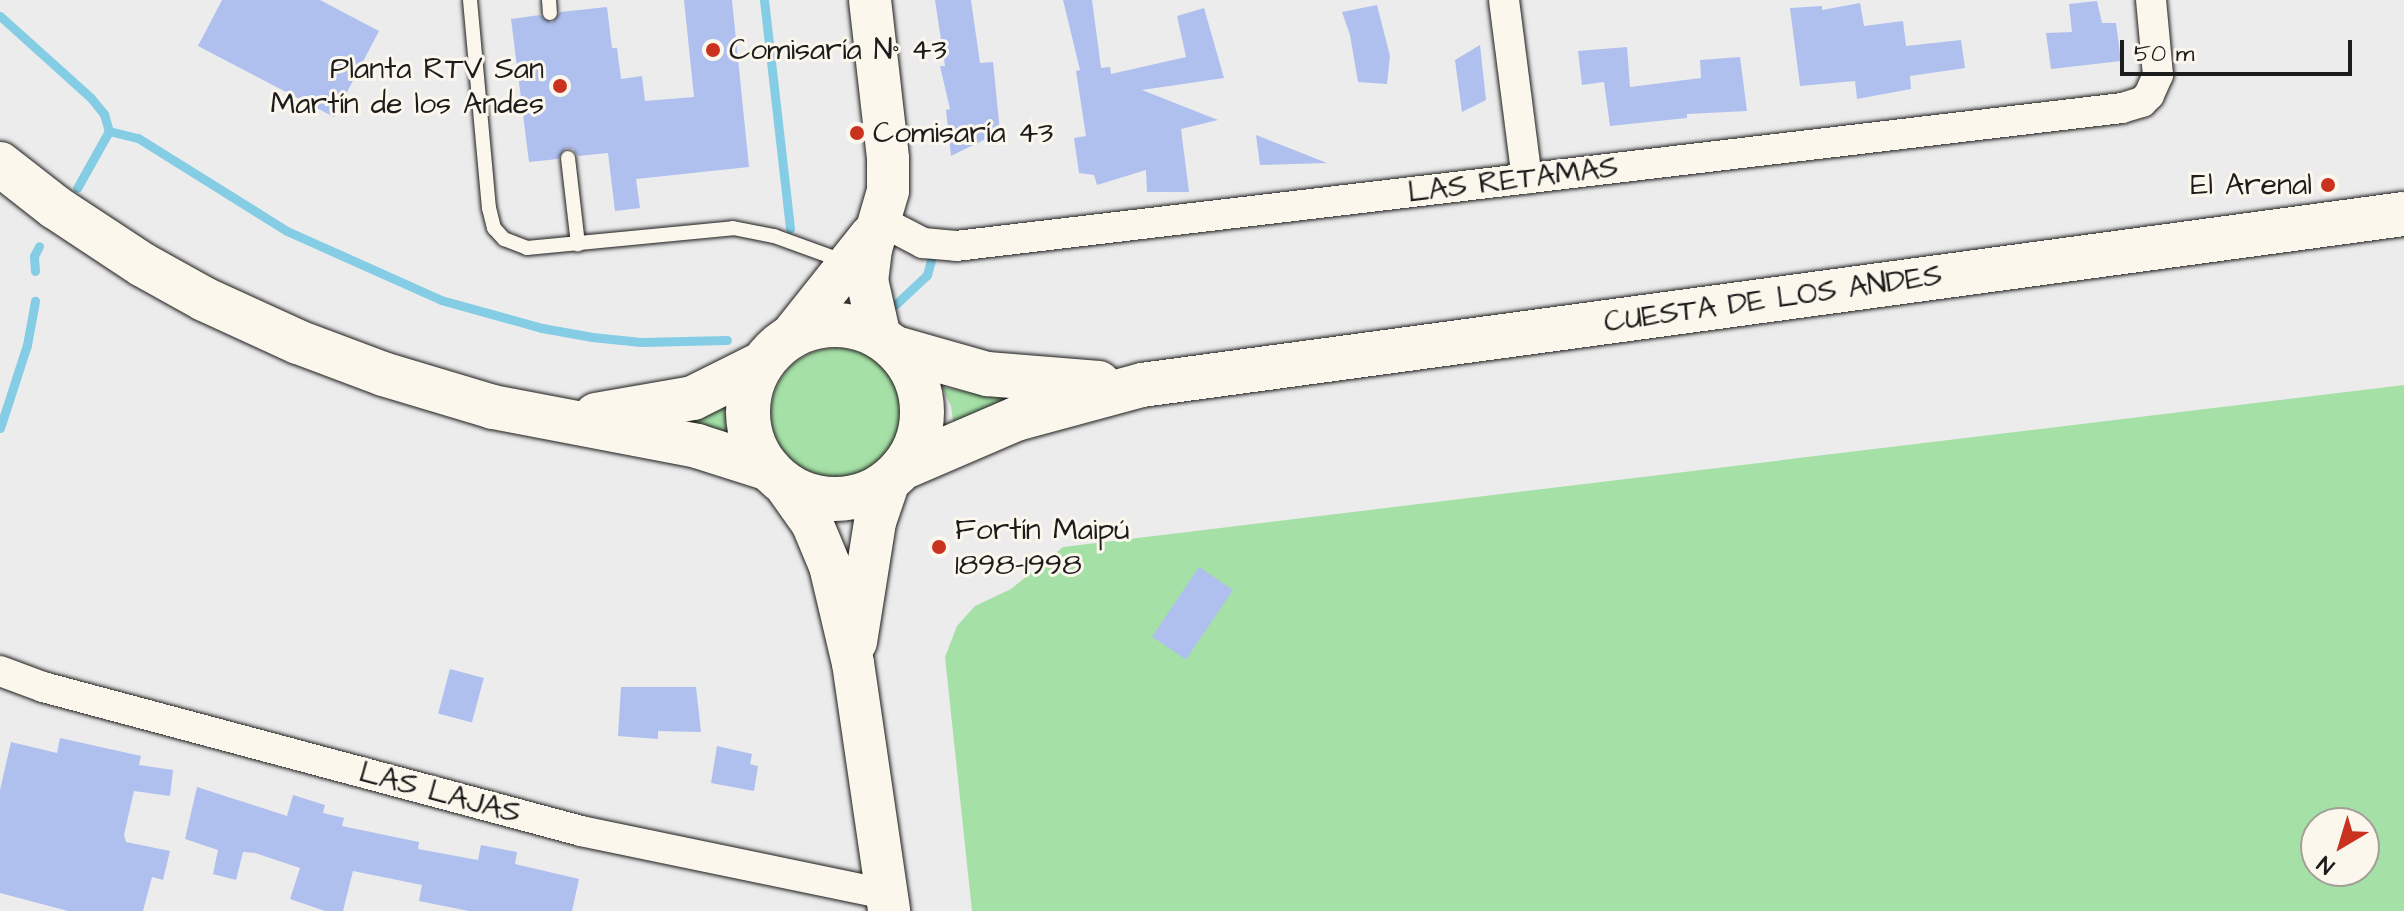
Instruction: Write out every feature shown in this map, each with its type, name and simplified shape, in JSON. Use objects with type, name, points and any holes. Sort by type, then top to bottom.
[{"type":"main road","points":[[870,0],[888,159],[888,191],[859,264],[776,350],[749,398],[748,417],[755,444],[812,523],[823,545],[853,663],[887,902]]},
{"type":"main road","points":[[0,164],[113,247],[246,319],[410,382],[493,407],[697,446],[776,475],[817,498],[836,500],[872,491],[896,475]]},
{"type":"main road","name":"CUESTA DE LOS ANDES","points":[[896,475],[1016,419],[1142,385],[2404,214]]},
{"type":"main road","points":[[853,663],[875,522],[896,475],[920,435],[922,407],[916,379],[888,343],[868,296],[859,264]]},
{"type":"main road","points":[[549,419],[665,406],[718,388],[776,350],[826,325],[863,329],[888,343]]},
{"type":"main road","name":"CUESTA DE LOS ANDES","points":[[888,343],[987,374],[1049,381],[1142,385]]},
{"type":"street","points":[[1504,0],[1527,179]]},
{"type":"street","name":"LAS RETAMAS","points":[[879,220],[923,243],[945,247],[2122,108],[2142,102],[2149,95],[2158,64],[2151,0]]},
{"type":"street","name":"LAS LAJAS","points":[[0,671],[43,687],[581,831],[887,902]]},
{"type":"lane","points":[[470,0],[494,228],[511,245],[527,248],[733,228],[774,236],[859,264]]},
{"type":"lane","points":[[568,158],[578,244]]},
{"type":"green space","points":[[836,348],[861,353],[882,367],[896,388],[901,413],[896,438],[882,459],[861,473],[836,478],[811,473],[790,459],[776,438],[771,413],[776,388],[790,367],[811,353]]},
{"type":"green space","points":[[2404,385],[2404,911],[972,911],[945,657],[957,626],[975,606],[1011,589],[1063,547]]},
{"type":"green space","points":[[942,387],[988,396],[1040,396],[954,427],[951,406]]},
{"type":"green space","points":[[722,404],[735,446],[664,421]]},
{"type":"building","points":[[222,0],[320,0],[379,31],[334,117],[198,46]]},
{"type":"building","points":[[684,0],[732,0],[749,167],[636,179],[640,208],[615,211],[608,153],[578,156],[573,149],[566,148],[558,159],[529,162],[511,19],[540,15],[552,23],[560,12],[607,7],[612,48],[617,48],[621,79],[642,76],[645,101],[694,97]]},
{"type":"building","points":[[935,0],[971,0],[980,63],[993,62],[1000,132],[951,156],[946,110],[950,109],[940,66],[945,66]]},
{"type":"building","points":[[1063,0],[1092,0],[1101,68],[1110,67],[1111,74],[1186,57],[1177,16],[1204,8],[1224,78],[1142,90],[1218,120],[1181,129],[1189,192],[1147,192],[1146,170],[1097,185],[1094,175],[1079,173],[1074,138],[1086,136],[1076,71],[1080,70]]},
{"type":"building","points":[[2097,1],[2102,23],[2116,23],[2121,61],[2051,69],[2046,33],[2072,32],[2069,4]]},
{"type":"building","points":[[1860,3],[1864,26],[1903,21],[1906,46],[1961,40],[1965,68],[1910,76],[1911,89],[1857,99],[1855,81],[1800,86],[1790,8],[1822,6],[1822,10]]},
{"type":"building","points":[[1377,5],[1390,56],[1387,84],[1358,82],[1350,35],[1342,12]]},
{"type":"building","points":[[1480,45],[1486,100],[1462,112],[1455,60]]},
{"type":"building","points":[[1627,47],[1630,87],[1701,78],[1700,60],[1740,57],[1747,111],[1687,114],[1687,118],[1610,126],[1604,82],[1582,85],[1578,51]]},
{"type":"building","points":[[1256,135],[1327,163],[1260,165]]},
{"type":"building","points":[[1199,567],[1233,590],[1186,660],[1152,637]]},
{"type":"building","points":[[450,669],[484,678],[472,722],[438,713]]},
{"type":"building","points":[[621,687],[696,687],[701,732],[658,731],[658,739],[618,736]]},
{"type":"building","points":[[60,738],[141,756],[139,765],[173,770],[170,796],[134,791],[124,835],[126,842],[170,851],[163,880],[152,877],[143,911],[68,911],[0,893],[0,790],[11,742],[57,753]]},
{"type":"building","points":[[717,746],[752,754],[750,764],[758,766],[754,791],[711,783]]},
{"type":"building","points":[[197,787],[287,816],[293,795],[325,805],[323,813],[344,818],[342,826],[419,842],[418,849],[478,860],[481,845],[517,852],[515,864],[579,879],[572,911],[469,911],[419,901],[422,885],[353,871],[343,911],[325,911],[290,899],[300,868],[255,853],[243,852],[236,880],[213,874],[218,850],[185,839]]},
{"type":"waterway","points":[[764,0],[790,229]]},
{"type":"waterway","points":[[0,16],[91,98],[104,114],[109,131],[77,188]]},
{"type":"waterway","points":[[109,131],[138,138],[287,231],[441,300],[542,328],[592,337],[641,342],[727,340]]},
{"type":"waterway","points":[[35,271],[34,256],[39,246]]},
{"type":"waterway","points":[[896,304],[927,275],[934,249]]},
{"type":"waterway","points":[[0,428],[27,345],[35,301]]},
{"type":"place","name":"Comisaría N° 43","points":[[713,50]]},
{"type":"place","name":"Planta RTV San Martín de los Andes","points":[[560,86]]},
{"type":"place","name":"Comisaría 43","points":[[857,133]]},
{"type":"place","name":"El Arenal","points":[[2328,185]]},
{"type":"place","name":"Fortín Maipú 1898-1998","points":[[939,547]]}]
